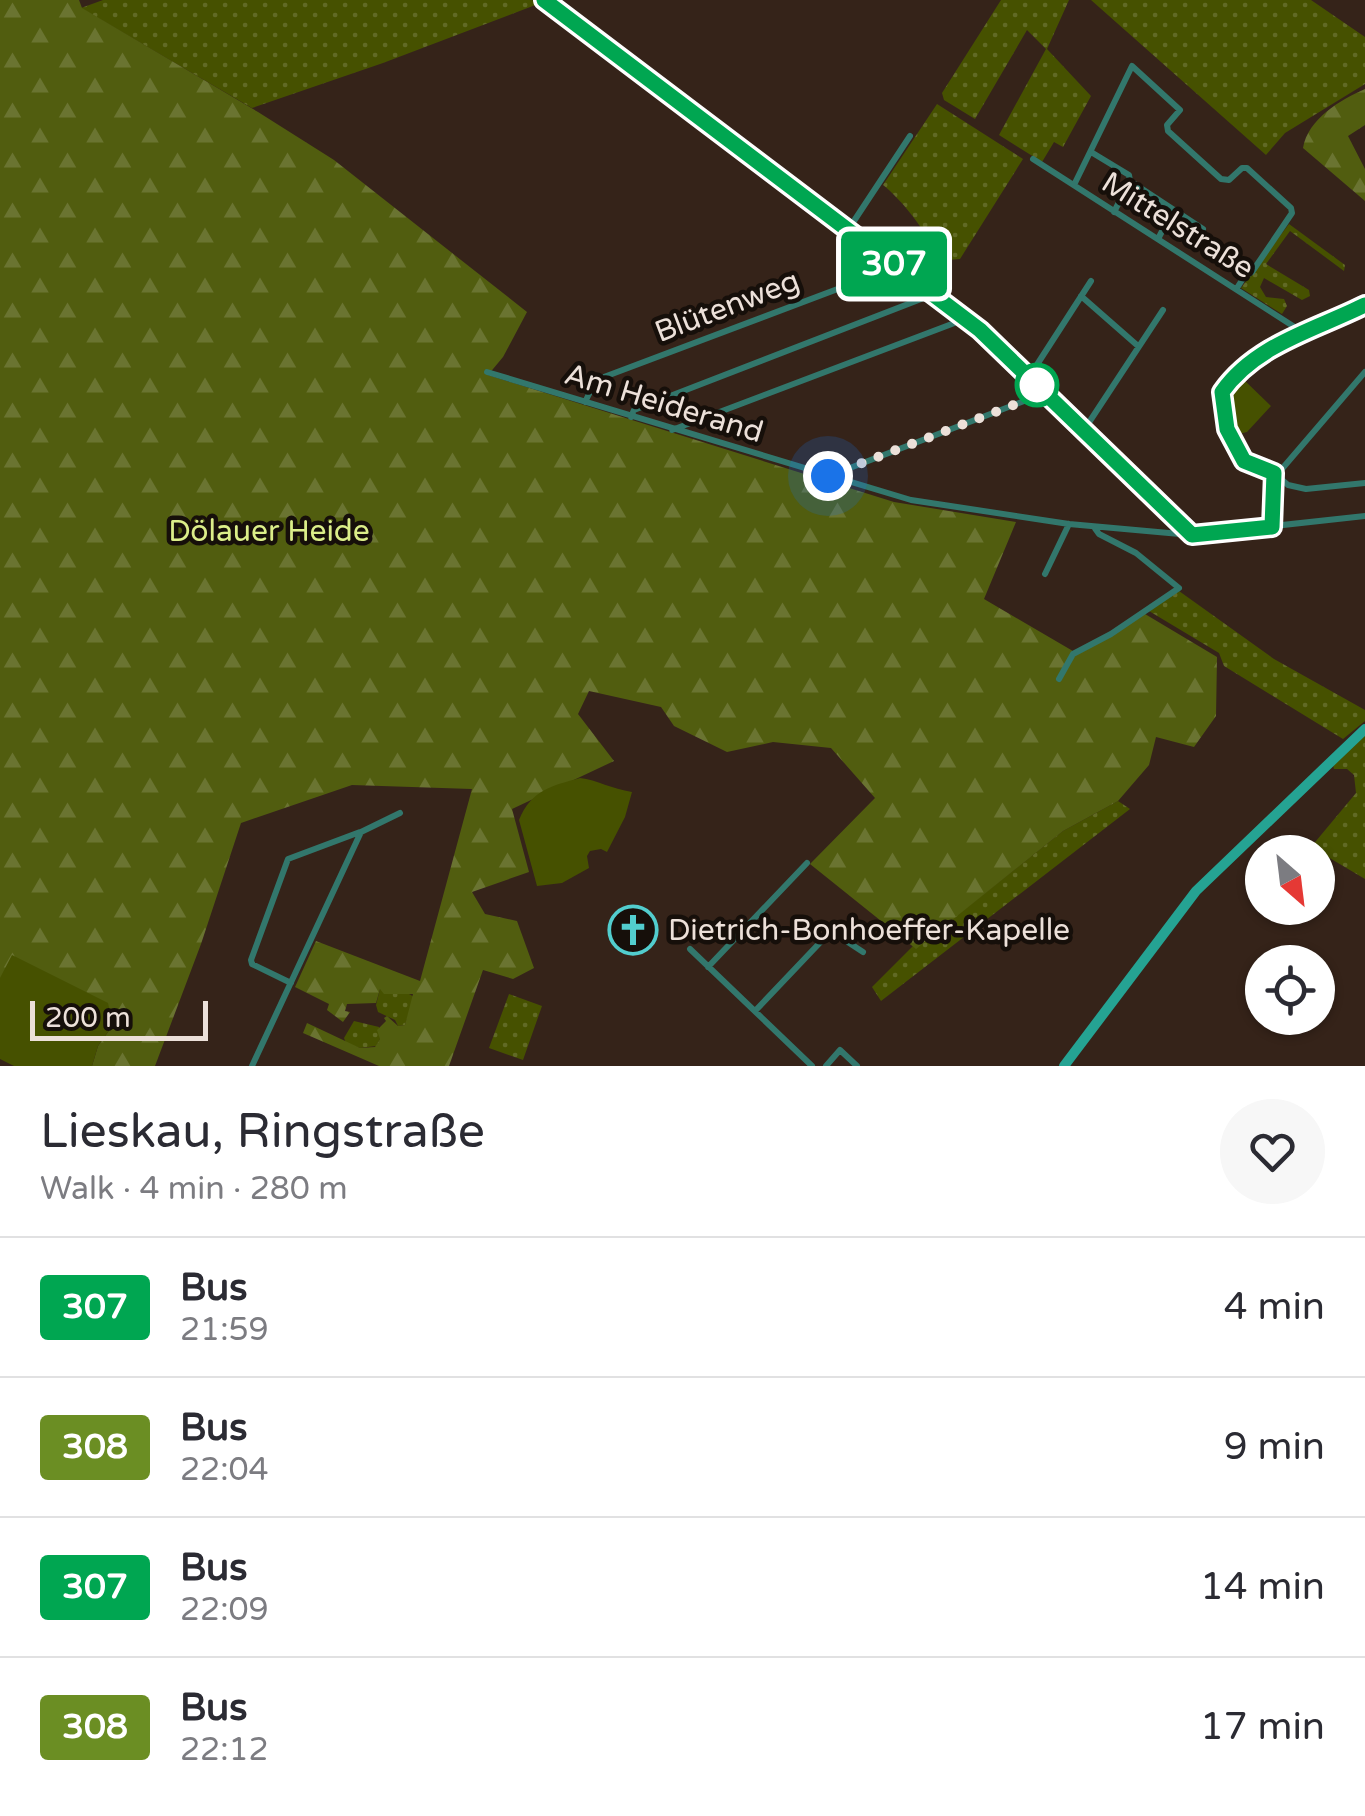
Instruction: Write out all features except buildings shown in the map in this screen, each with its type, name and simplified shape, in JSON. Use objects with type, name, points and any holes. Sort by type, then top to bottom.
[{"type":"street","points":[[544,0],[966,318],[1192,535]]},
{"type":"street","points":[[1074,185],[1132,66],[1180,110],[1167,125],[1168,131],[1220,179],[1229,180],[1247,168],[1292,212],[1237,288]]},
{"type":"street","points":[[848,230],[910,136]]},
{"type":"street","points":[[1092,152],[1204,229]]},
{"type":"street","name":"Mittelstraße","points":[[1032,159],[1237,288],[1293,326],[1296,333]]},
{"type":"street","points":[[1114,212],[1130,181]]},
{"type":"street","points":[[1158,238],[1173,210]]},
{"type":"street","name":"Blütenweg","points":[[584,402],[596,380],[897,266]]},
{"type":"street","points":[[1029,377],[1091,281]]},
{"type":"street","points":[[630,416],[634,410],[934,294]]},
{"type":"street","points":[[1081,296],[1138,346]]},
{"type":"street","points":[[1365,305],[1296,333],[1234,375],[1222,392],[1227,429],[1244,461],[1274,473],[1288,485],[1306,490],[1365,483]]},
{"type":"street","points":[[1084,430],[1163,310]]},
{"type":"street","points":[[672,430],[966,318]]},
{"type":"street","name":"Am Heiderand","points":[[487,372],[912,500],[1069,524],[1192,535],[1365,516]]},
{"type":"street","points":[[1274,473],[1281,470],[1365,372]]},
{"type":"street","points":[[828,476],[1045,393]]},
{"type":"street","points":[[1272,527],[1274,473]]},
{"type":"street","points":[[1045,574],[1069,524]]},
{"type":"street","points":[[1059,679],[1073,654],[1111,634],[1179,588],[1094,527]]},
{"type":"street","points":[[1064,1066],[1196,892],[1365,729]]},
{"type":"street","points":[[291,983],[260,970],[251,960],[288,859],[400,813]]},
{"type":"street","points":[[252,1066],[361,832]]},
{"type":"street","points":[[708,966],[807,863]]},
{"type":"street","points":[[754,1011],[832,931],[863,952]]},
{"type":"street","points":[[690,949],[812,1066]]},
{"type":"street","points":[[826,1066],[840,1050],[857,1066]]},
{"type":"green space","name":"Dölauer Heide","points":[[0,0],[79,0],[82,8],[334,160],[527,312],[503,357],[488,375],[894,502],[1016,522],[984,599],[1078,654],[1145,614],[1217,657],[1216,716],[1194,747],[1156,737],[1149,765],[1118,801],[1063,831],[916,949],[810,864],[875,798],[831,748],[773,742],[727,752],[674,726],[661,707],[589,691],[578,714],[614,761],[512,809],[529,872],[472,892],[485,914],[517,921],[534,968],[513,979],[483,970],[449,1066],[379,1066],[303,1033],[307,1023],[360,1048],[375,1047],[380,1039],[377,1030],[386,1021],[384,1018],[387,1016],[398,1026],[405,1025],[413,994],[384,994],[380,989],[376,1003],[347,1004],[345,1011],[350,1012],[343,1022],[327,1010],[329,1004],[295,987],[316,941],[420,981],[472,789],[352,785],[241,823],[155,1066],[92,1066],[98,1046],[113,1025],[0,978]]},
{"type":"green space","points":[[103,0],[532,0],[538,4],[252,108],[81,8]]},
{"type":"green space","points":[[1001,0],[1069,0],[1047,49],[1091,96],[1063,147],[1054,142],[1042,162],[999,135],[1046,49],[1027,30],[975,119],[944,100],[942,93]]},
{"type":"green space","points":[[1091,0],[1311,0],[1365,37],[1365,84],[1285,133],[1266,155]]},
{"type":"green space","points":[[1365,89],[1365,125],[1348,136],[1365,169],[1365,201],[1303,148],[1318,119]]},
{"type":"green space","points":[[937,104],[1023,159],[960,259],[937,261],[915,220],[883,185]]},
{"type":"green space","points":[[1289,224],[1345,265],[1344,271],[1290,231],[1266,264],[1309,290],[1310,296],[1302,300],[1264,278],[1260,287],[1266,297],[1284,299],[1287,306],[1282,314],[1241,288]]},
{"type":"green space","points":[[1241,377],[1271,406],[1247,432],[1235,435],[1227,398]]},
{"type":"green space","points":[[1179,591],[1274,659],[1365,710],[1365,721],[1343,739],[1224,666],[1219,653],[1149,611]]},
{"type":"green space","points":[[1365,735],[1365,879],[1335,861],[1335,835],[1321,835],[1356,793],[1354,775],[1347,769],[1334,769],[1333,765]]},
{"type":"green space","points":[[580,778],[632,792],[625,817],[607,852],[590,851],[589,868],[562,883],[537,886],[519,820],[537,795]]},
{"type":"green space","points":[[1118,801],[1130,809],[881,1001],[872,987],[913,946],[916,948],[1063,831]]},
{"type":"green space","points":[[12,955],[108,1003],[113,1025],[98,1046],[92,1066],[14,1066],[0,1059],[0,978]]},
{"type":"green space","points":[[380,989],[414,997],[405,1025],[398,1026],[395,1020],[378,1012]]},
{"type":"green space","points":[[509,994],[542,1006],[523,1060],[489,1048]]},
{"type":"green space","points":[[354,1021],[379,1027],[376,1046],[360,1048],[346,1043],[344,1038]]},
{"type":"bus line","name":"307","points":[[544,0],[980,330],[1192,535],[1272,527],[1274,473],[1244,461],[1227,429],[1222,392],[1234,375],[1296,333],[1365,305]]},
{"type":"place","name":"Dietrich-Bonhoeffer-Kapelle","points":[[633,930]]},
{"type":"route","points":[[828,476],[1045,393],[1037,385]]}]
